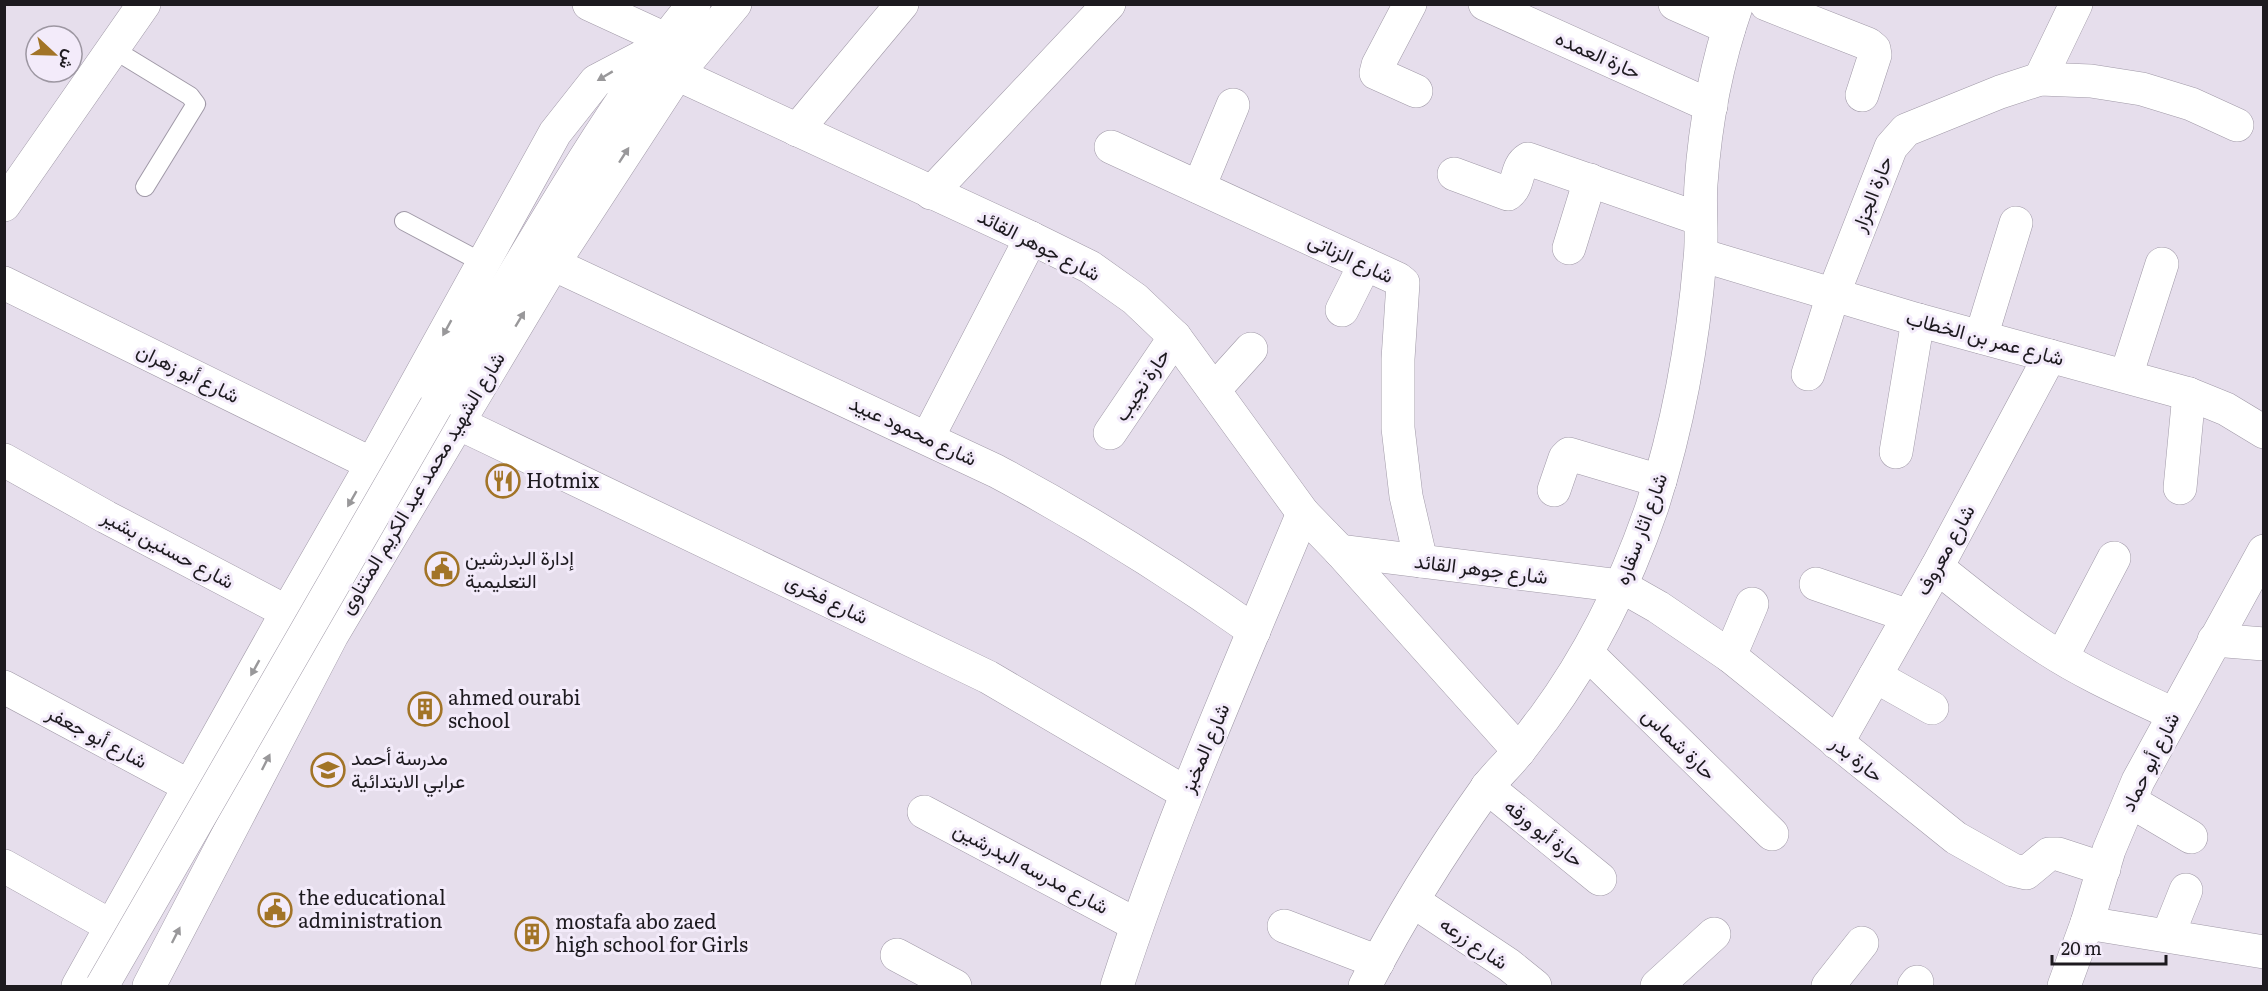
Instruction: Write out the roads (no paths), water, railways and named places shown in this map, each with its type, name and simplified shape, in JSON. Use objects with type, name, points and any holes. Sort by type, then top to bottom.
[{"type":"street","points":[[4,205],[144,4]]},
{"type":"street","points":[[589,4],[661,44]]},
{"type":"street","points":[[102,987],[447,414],[560,197],[661,44],[694,4]]},
{"type":"street","name":"شارع الشهيد محمد عبد الكريم المتناوى","points":[[149,987],[447,414],[553,264],[677,74],[735,4]]},
{"type":"street","points":[[797,130],[902,4]]},
{"type":"street","points":[[931,193],[1109,4]]},
{"type":"street","points":[[1410,4],[1376,73],[1416,91]]},
{"type":"street","name":"حارة العمده","points":[[1485,4],[1711,106]]},
{"type":"street","points":[[1675,4],[1733,16]]},
{"type":"street","points":[[1766,4],[1868,44],[1874,49],[1875,55],[1862,94]]},
{"type":"street","points":[[2040,79],[2073,6]]},
{"type":"street","name":"شارع اثار سقاره","points":[[1371,974],[1413,901],[1487,787],[1519,751],[1567,685],[1587,653],[1621,586],[1651,509],[1675,430],[1691,349],[1701,255],[1701,184],[1711,106],[1733,16]]},
{"type":"street","points":[[78,987],[555,133],[596,81],[661,44]]},
{"type":"street","name":"شارع جوهر القائد","points":[[677,74],[1031,238],[1089,267],[1135,298],[1175,337],[1303,513],[1340,551],[1519,751]]},
{"type":"street","name":"حارة الجزار","points":[[1808,374],[1833,295],[1891,147],[1906,130],[2000,92],[2040,79],[2091,81],[2142,89],[2191,104],[2237,125]]},
{"type":"street","points":[[1199,188],[1233,105]]},
{"type":"street","name":"شارع الزناتى","points":[[1111,147],[1403,283],[1398,359],[1398,428],[1406,496],[1421,561]]},
{"type":"street","points":[[1454,174],[1508,194],[1514,188],[1521,166],[1528,159],[1700,219]]},
{"type":"street","points":[[1569,248],[1590,180]]},
{"type":"street","points":[[1981,337],[2016,223]]},
{"type":"street","points":[[928,437],[1031,238]]},
{"type":"street","name":"شارع عمر بن الخطاب","points":[[1701,255],[1918,320],[2189,394],[2226,409],[2264,432]]},
{"type":"street","name":"شارع محمود عبيد","points":[[553,264],[928,437],[1063,507],[1192,587],[1254,631]]},
{"type":"street","points":[[1342,310],[1365,264]]},
{"type":"street","points":[[2126,376],[2162,264]]},
{"type":"street","name":"شارع أبو زهران","points":[[4,283],[372,464]]},
{"type":"street","points":[[1896,452],[1918,320]]},
{"type":"street","name":"حارة نجيب","points":[[1110,433],[1175,337]]},
{"type":"street","points":[[1214,390],[1251,349]]},
{"type":"street","name":"شارع معروف","points":[[1837,743],[1937,567],[2050,356]]},
{"type":"street","points":[[2180,488],[2189,394]]},
{"type":"street","name":"شارع فخرى","points":[[447,414],[988,677],[1186,793]]},
{"type":"street","points":[[1554,490],[1565,458],[1569,454],[1660,481]]},
{"type":"street","name":"شارع حسنين بشير","points":[[4,460],[116,522],[332,635]]},
{"type":"street","name":"شارع المخبز","points":[[1117,987],[1137,925],[1186,793],[1303,513]]},
{"type":"street","name":"شارع جوهر القائد","points":[[1340,551],[1621,586]]},
{"type":"street","name":"شارع أبو حماد","points":[[2064,987],[2087,923],[2109,850],[2138,781],[2264,551]]},
{"type":"street","points":[[2062,657],[2114,558]]},
{"type":"street","points":[[1937,567],[1991,611],[2062,657],[2110,684],[2173,714]]},
{"type":"street","points":[[1816,584],[1909,616]]},
{"type":"street","name":"حارة بدر","points":[[1621,586],[1668,613],[1730,656],[1956,838],[2013,870],[2026,873],[2049,854],[2058,854],[2104,869]]},
{"type":"street","points":[[1730,656],[1752,604]]},
{"type":"street","points":[[2214,640],[2264,644]]},
{"type":"street","name":"حارة شماس","points":[[1587,653],[1772,834]]},
{"type":"street","points":[[1875,676],[1932,708]]},
{"type":"street","name":"شارع أبو جعفر","points":[[4,687],[189,786]]},
{"type":"street","name":"حارة أبو ورقه","points":[[1487,787],[1600,879]]},
{"type":"street","points":[[2130,801],[2191,837]]},
{"type":"street","name":"شارع مدرسه البدرشين","points":[[924,812],[1137,925]]},
{"type":"street","points":[[4,866],[111,926]]},
{"type":"street","points":[[2168,935],[2186,890]]},
{"type":"street","name":"شارع زرعه","points":[[1413,901],[1503,976],[1534,987]]},
{"type":"street","points":[[2087,923],[2264,952]]},
{"type":"street","points":[[1284,926],[1371,974]]},
{"type":"street","points":[[1657,987],[1714,934]]},
{"type":"street","points":[[1828,987],[1862,943]]},
{"type":"street","points":[[897,956],[955,987]]},
{"type":"lane","points":[[113,49],[194,99],[196,104],[145,187]]},
{"type":"lane","points":[[404,221],[483,263]]},
{"type":"place","name":"Hotmix","points":[[503,481]]},
{"type":"place","name":"إدارة البدرشين التعليمية","points":[[442,569]]},
{"type":"place","name":"ahmed ourabi school","points":[[425,709]]},
{"type":"place","name":"مدرسة أحمد عرابي الابتدائية","points":[[328,770]]},
{"type":"place","name":"the educational administration","points":[[275,910]]},
{"type":"place","name":"mostafa abo zaed high school for Girls","points":[[532,934]]}]
